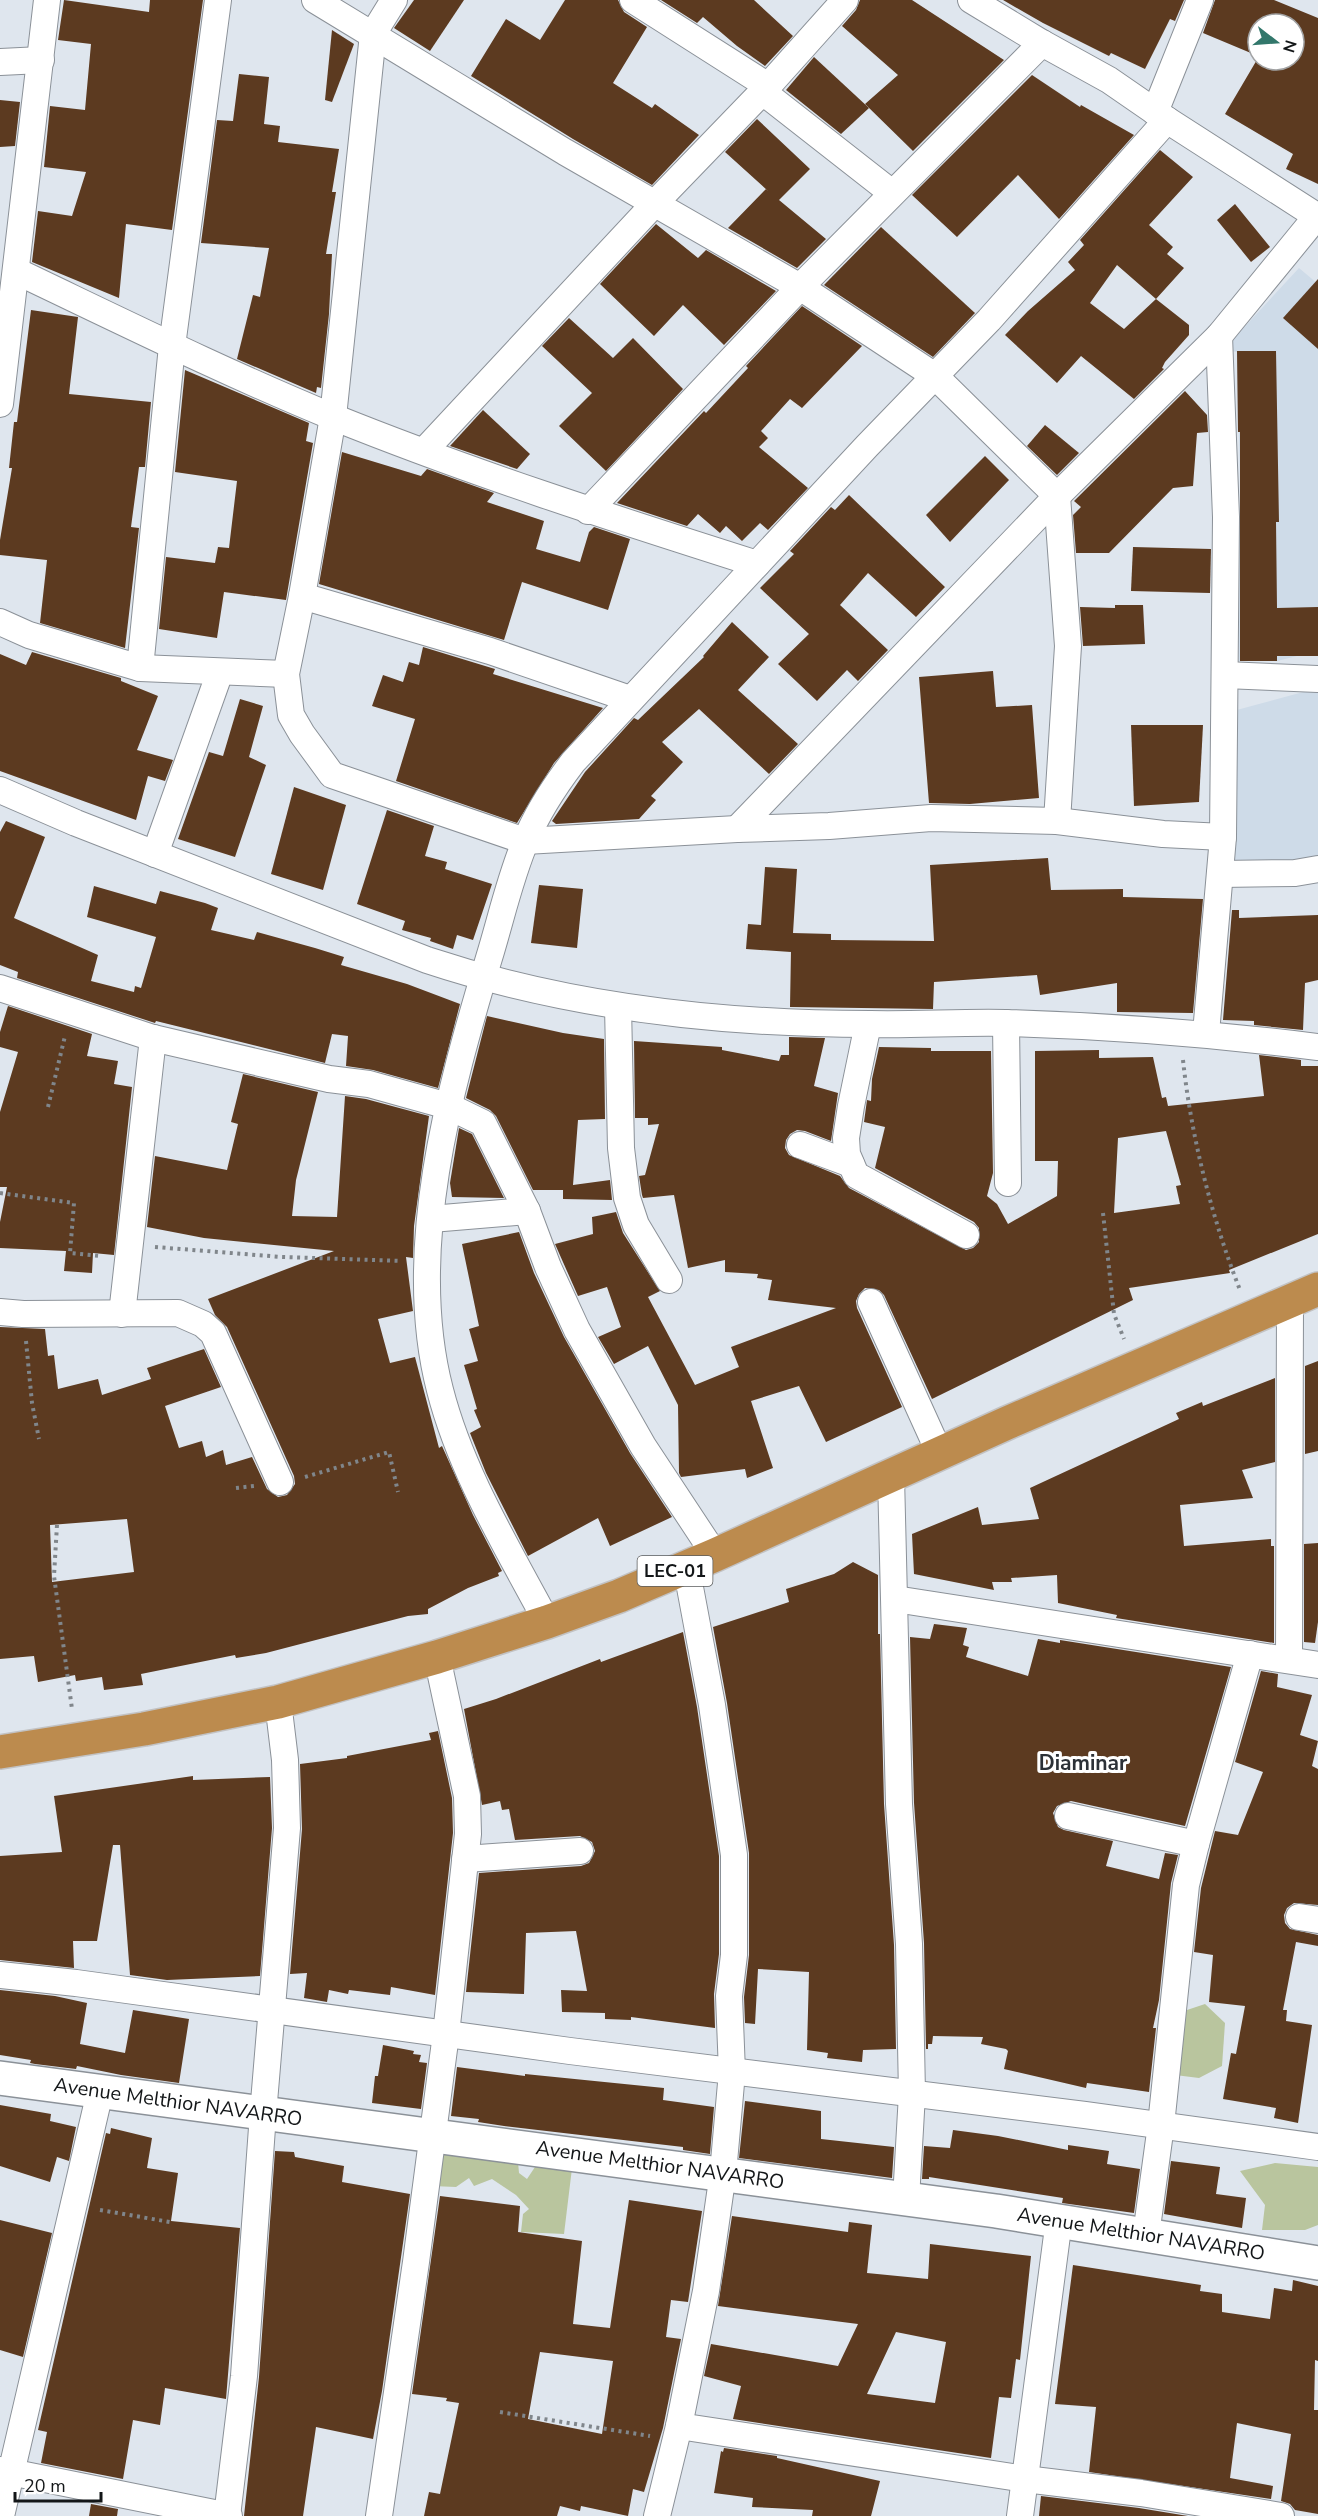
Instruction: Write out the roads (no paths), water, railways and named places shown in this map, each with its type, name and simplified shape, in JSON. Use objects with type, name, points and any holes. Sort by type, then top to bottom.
[{"type":"highway","name":"LEC-01","points":[[0,1752],[144,1729],[278,1702],[437,1657],[547,1622],[619,1596],[1304,1295]]},
{"type":"street","points":[[0,404],[11,257],[41,60],[47,0]]},
{"type":"street","points":[[140,668],[172,345],[218,0]]},
{"type":"street","points":[[315,0],[565,152],[656,202],[800,287],[935,376],[1057,496],[1068,646],[1057,821]]},
{"type":"street","points":[[394,0],[373,34],[333,417],[286,674],[291,715],[332,775],[525,841],[829,826],[931,818],[1057,821],[1163,834],[1223,837]]},
{"type":"street","points":[[633,0],[765,89],[892,194]]},
{"type":"street","points":[[424,451],[656,202],[765,89],[845,0]]},
{"type":"street","points":[[737,829],[1057,496],[1219,336],[1318,216],[1161,116],[1109,80],[971,0]]},
{"type":"street","points":[[547,1622],[485,1506],[451,1426],[440,1388],[430,1328],[428,1262],[433,1190],[447,1106],[525,841],[547,797],[573,762],[1061,240],[1161,116],[1200,0]]},
{"type":"street","points":[[588,511],[800,287],[1042,43]]},
{"type":"street","points":[[0,63],[41,60]]},
{"type":"street","points":[[11,257],[172,345],[333,417],[588,511],[757,564]]},
{"type":"street","points":[[1206,1033],[1223,837],[1226,517],[1219,336]]},
{"type":"street","points":[[302,596],[490,651],[630,699]]},
{"type":"street","points":[[0,622],[29,635],[140,668],[286,674]]},
{"type":"street","points":[[155,854],[220,672]]},
{"type":"street","points":[[1225,675],[1318,679]]},
{"type":"street","points":[[0,790],[380,943],[483,979],[547,994],[618,1006],[741,1018],[868,1024],[1006,1023],[1206,1033],[1318,1047]]},
{"type":"street","points":[[1220,874],[1295,873],[1318,869]]},
{"type":"street","points":[[0,988],[153,1038],[329,1080],[369,1084],[447,1106],[483,1123],[527,1211],[548,1267],[577,1330],[643,1446],[701,1560],[712,1705],[734,1855],[734,1955],[729,1996],[732,2072],[723,2173],[706,2291],[678,2433],[657,2516]]},
{"type":"street","points":[[618,1006],[621,1148],[627,1198],[636,1225],[669,1280]]},
{"type":"street","points":[[1006,1023],[1008,1183]]},
{"type":"street","points":[[868,1024],[846,1138],[847,1154],[856,1175],[966,1235]]},
{"type":"street","points":[[122,1314],[153,1038]]},
{"type":"street","points":[[800,1145],[851,1164]]},
{"type":"street","points":[[431,1219],[527,1211]]},
{"type":"street","points":[[1289,1660],[1304,1295]]},
{"type":"street","points":[[870,1302],[940,1454]]},
{"type":"street","points":[[12,1313],[178,1313],[192,1318],[213,1333],[280,1482]]},
{"type":"street","points":[[891,1476],[899,1804],[909,1944],[912,2094],[906,2199]]},
{"type":"street","points":[[895,1599],[1318,1665]]},
{"type":"street","points":[[1146,2235],[1161,2125],[1186,1885],[1250,1654]]},
{"type":"street","points":[[379,2516],[446,2034],[465,1859],[467,1796],[437,1657]]},
{"type":"street","points":[[6,2471],[228,2516],[244,2376],[287,1828],[285,1760],[278,1702]]},
{"type":"street","points":[[1068,1816],[1196,1844]]},
{"type":"street","points":[[465,1859],[580,1851]]},
{"type":"street","points":[[0,1975],[1318,2147]]},
{"type":"street","name":"Avenue Melthior NAVARRO","points":[[0,2078],[723,2173],[1059,2220],[1318,2263]]},
{"type":"street","points":[[1,2516],[6,2471],[74,2206],[100,2092]]},
{"type":"street","points":[[1020,2516],[1059,2220]]},
{"type":"street","points":[[678,2433],[1141,2493],[1277,2516]]},
{"type":"district","name":"Diaminar","points":[[1083,1763]]}]
